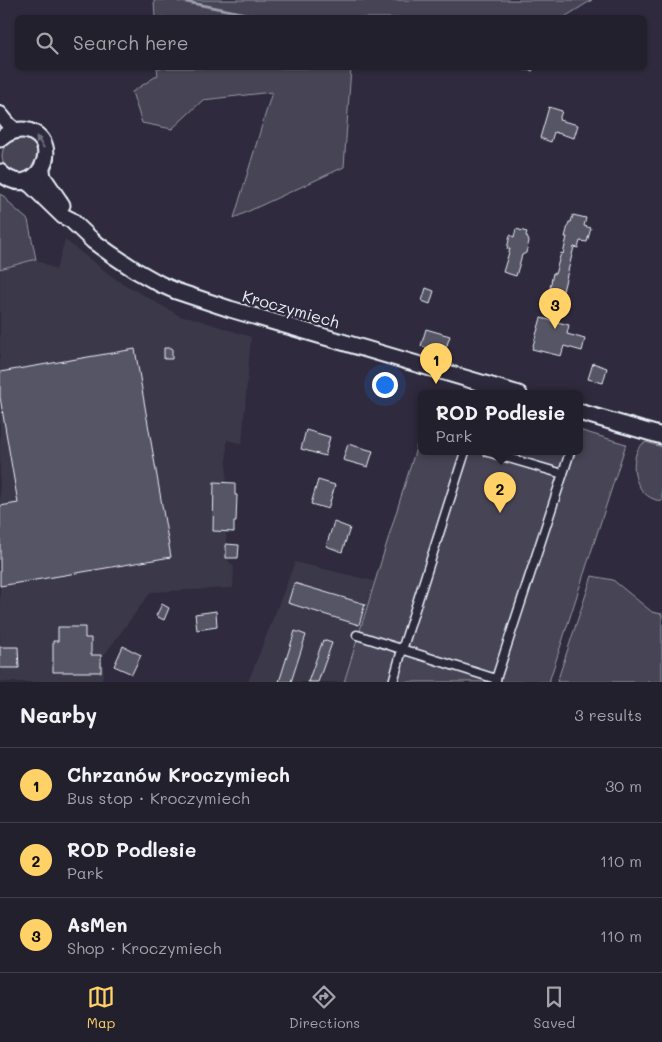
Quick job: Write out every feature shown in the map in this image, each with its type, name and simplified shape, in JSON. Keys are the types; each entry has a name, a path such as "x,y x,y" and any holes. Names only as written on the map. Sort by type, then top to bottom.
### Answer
{"main road":[{"path":"0,139 15,130 32,132 44,145 46,153 42,170 25,181 12,180 0,172"},
{"name":"Kroczymiech","path":"42,170 43,177 71,220"},
{"name":"Kroczymiech","path":"25,181 62,216 71,220 93,241 127,265 160,284 230,310 505,390"},
{"path":"583,413 662,436"}],"street":[{"path":"0,114 15,130"},
{"path":"393,682 464,455"},
{"path":"498,455 563,474"},
{"path":"358,636 496,681 569,455"}],"shaded area":[{"path":"154,0 592,0 568,15 155,15"},
{"path":"157,70 351,70 344,167 234,218 272,92 203,100 172,129 142,123 132,92 158,75"},
{"path":"20,138 33,143 38,156 33,169 20,174 7,169 2,156 7,143"},
{"path":"0,194 28,220 36,259 0,269"},
{"path":"65,240 117,280 182,317 190,317 251,337 242,444 227,440 226,558 234,567 233,588 151,592 102,658 104,672 101,682 0,682 0,269 36,259 56,270"},
{"path":"583,431 626,444 549,682 344,682 418,442 418,455 583,455"},
{"path":"646,442 662,447 662,501 647,496 642,491 634,470 636,454 642,444"},
{"path":"295,562 374,581 343,682 248,682"},
{"path":"592,576 613,580 652,612 662,614 662,682 557,682"}],"building":[{"path":"549,107 562,111 559,120 578,125 574,138 554,132 551,142 540,138"},
{"path":"573,215 586,218 584,226 591,228 587,242 580,241 578,248 574,247 563,291 550,288 553,273 555,274 561,253 563,254 567,237 565,237"},
{"path":"516,229 527,232 526,235 529,241 526,253 522,255 516,276 503,272 510,249 507,249 510,235 514,237"},
{"path":"426,288 434,291 430,304 422,301"},
{"path":"541,318 569,325 567,334 585,339 582,351 564,346 561,356 532,349"},
{"path":"426,329 450,336 444,354 421,346"},
{"path":"164,348 172,348 172,359 164,359"},
{"path":"135,349 171,557 0,586 0,506 18,503 0,397 0,372"},
{"path":"593,363 607,368 603,383 588,379"},
{"path":"306,430 330,437 325,456 301,449"},
{"path":"348,444 373,451 368,467 343,460"},
{"path":"318,480 335,485 328,509 311,504"},
{"path":"214,482 235,483 235,495 237,495 234,532 213,531"},
{"path":"334,522 350,528 342,552 326,546"},
{"path":"226,544 239,545 238,558 226,558"},
{"path":"294,583 365,604 359,625 288,603"},
{"path":"162,604 169,608 164,620 156,616"},
{"path":"216,611 217,627 197,630 195,614"},
{"path":"58,627 85,627 85,638 91,638 91,655 101,655 101,672 53,672 53,641 58,641"},
{"path":"295,631 306,635 291,682 279,682"},
{"path":"323,640 332,643 318,682 308,682"},
{"path":"123,646 141,655 132,674 114,666"},
{"path":"0,647 18,647 19,668 0,668"}],"waterway":[{"path":"177,0 251,15"}],"place":[{"name":"AsMen","path":"555,329"},
{"name":"Chrzanów Kroczymiech","path":"436,384"},
{"name":"ROD Podlesie","path":"500,513"}]}
